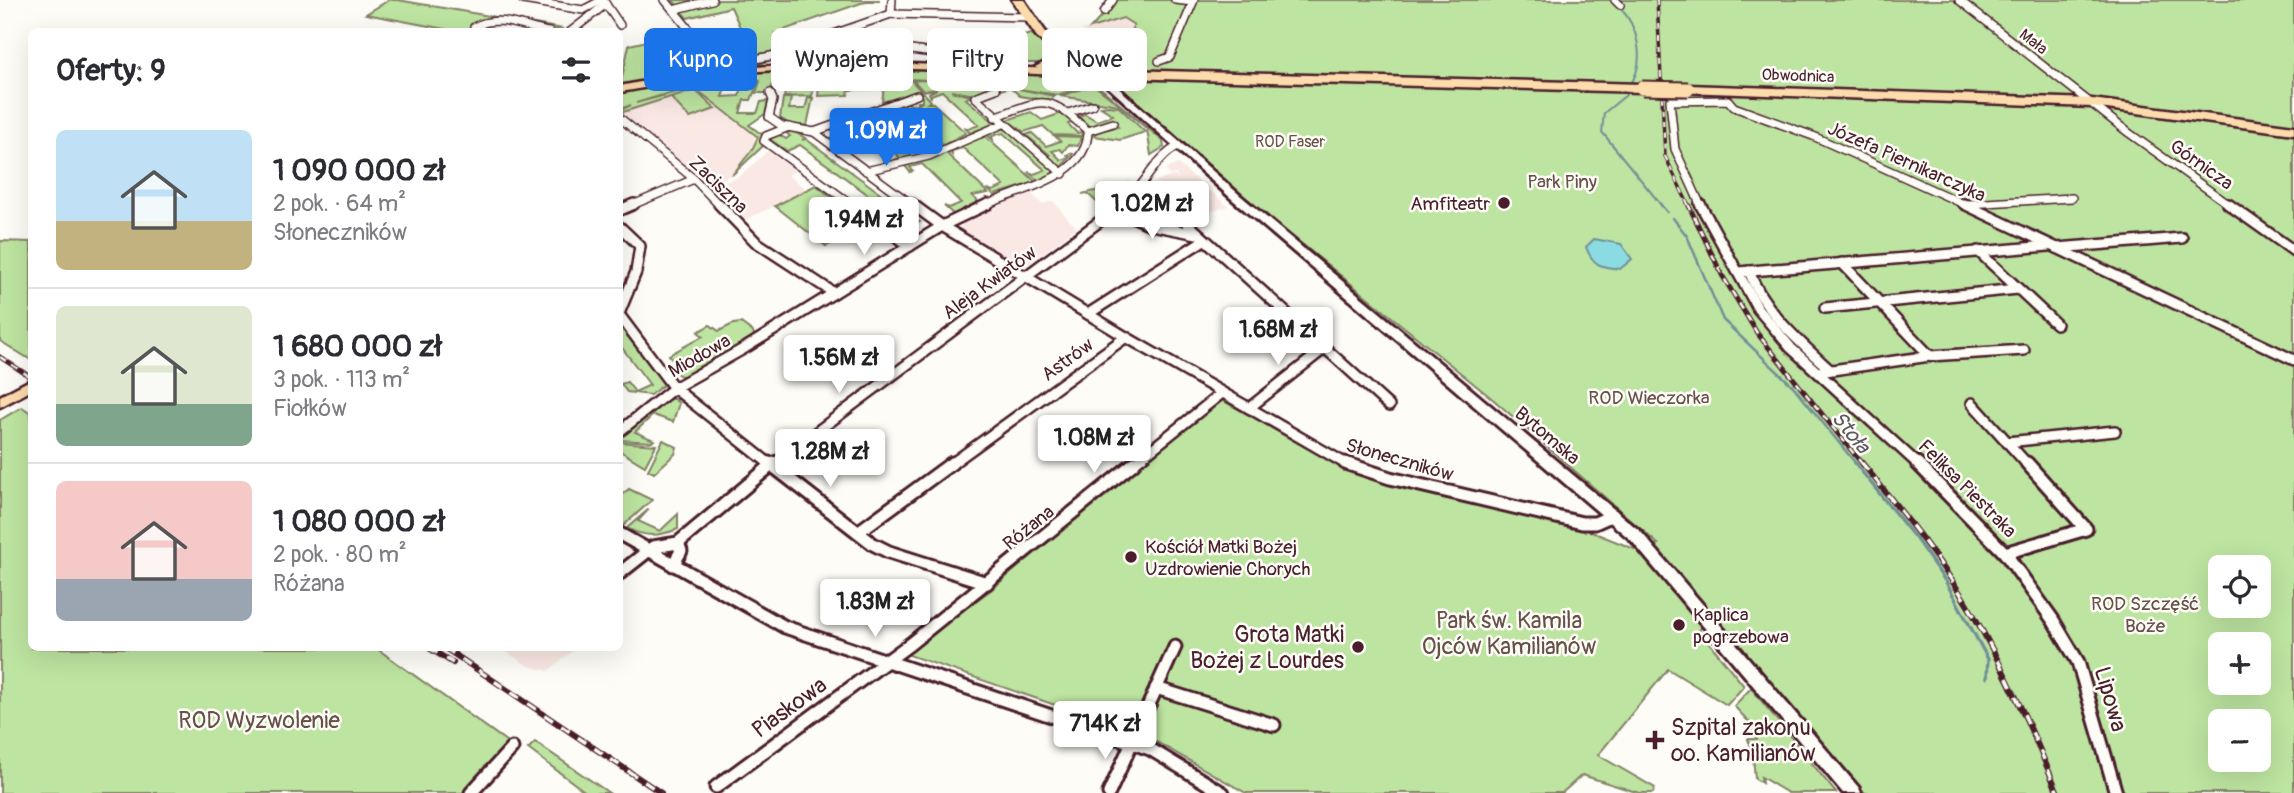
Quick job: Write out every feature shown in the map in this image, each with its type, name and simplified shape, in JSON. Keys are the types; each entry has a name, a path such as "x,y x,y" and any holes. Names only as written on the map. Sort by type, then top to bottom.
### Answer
{"highway":[{"path":"1018,0 1029,17 1042,29"},
{"path":"1039,28 1042,35"},
{"name":"Obwodnica","path":"1147,73 2092,103 2294,130"},
{"name":"Obwodnica","path":"1147,74 1298,77"}],"main road":[{"name":"Obwodnica","path":"913,66 1042,70"},
{"name":"Obwodnica","path":"913,66 1041,66"},
{"name":"Obwodnica","path":"623,88 644,84"},
{"path":"4,399 28,386"}],"street":[{"path":"523,0 584,10 603,1"},
{"path":"665,0 687,28"},
{"path":"673,10 712,0"},
{"path":"891,14 892,0"},
{"path":"1104,12 1114,0"},
{"path":"1159,61 1170,57 1194,1 1175,0"},
{"name":"Mała","path":"1959,0 2092,103"},
{"path":"603,1 620,25"},
{"path":"574,28 603,1"},
{"path":"850,28 891,14 1029,17"},
{"path":"475,28 490,21 528,28"},
{"path":"497,28 506,25 519,28"},
{"path":"991,91 975,97 1063,174"},
{"name":"Bytomska","path":"1113,91 1613,515 1652,553 1853,793"},
{"name":"Bytomska","path":"1119,91 1178,146"},
{"path":"770,93 773,100 769,117 789,127"},
{"path":"814,132 917,95"},
{"path":"995,117 1047,100 1054,102 1088,131"},
{"name":"Józefa Piernikarczyka","path":"1744,272 1701,206 1675,149 1670,101 1728,100 1734,107 1813,136 1965,204 2294,360"},
{"name":"Górnicza","path":"2092,103 2294,251"},
{"path":"1068,113 1093,105"},
{"name":"Zaciszna","path":"623,120 694,179 757,243 834,293"},
{"path":"1088,131 1113,123"},
{"path":"866,171 929,156 1003,124"},
{"path":"789,127 766,136 764,141 911,246"},
{"name":"Słoneczników","path":"789,127 814,132 942,226 1126,337 1354,468 1582,523 1595,523 1613,515"},
{"path":"942,226 992,202 1063,174 1082,150 1088,131"},
{"path":"1017,136 1030,132"},
{"name":"Aleja Kwiatów","path":"647,550 662,543 678,543 715,509 773,464 1116,210 1147,183 1162,154 1178,146"},
{"path":"623,209 694,179"},
{"path":"1965,204 2072,198"},
{"path":"1116,210 1151,225 1200,237"},
{"path":"1176,213 1389,407"},
{"name":"Miodowa","path":"623,429 674,388 746,348 942,226"},
{"path":"623,230 640,246 635,272 623,306"},
{"path":"1088,314 1200,237"},
{"path":"1744,272 1978,251 2182,237"},
{"path":"1978,251 2056,324"},
{"path":"1842,263 1930,356"},
{"path":"1744,272 1830,370"},
{"name":"Feliksa Piestraka","path":"1744,272 1749,296 1769,323 1818,372 1892,438 2005,553 2086,529 1972,403"},
{"path":"1825,308 2018,289"},
{"path":"623,318 674,388 873,544 889,552 987,583"},
{"name":"Astrów","path":"858,532 1126,337"},
{"path":"1249,408 1325,348"},
{"path":"1818,372 1930,356 2024,350"},
{"name":"Różana","path":"987,583 1222,393"},
{"path":"2007,442 2115,431"},
{"path":"623,536 785,627 1150,749 1223,793"},
{"path":"673,565 681,551 678,543"},
{"path":"623,570 647,550"},
{"name":"Lipowa","path":"2005,553 2053,620 2078,662 2116,793"},
{"name":"Piaskowa","path":"716,787 987,583"},
{"path":"1109,793 1175,647"},
{"path":"1156,688 1274,725"},
{"path":"471,793 512,748"}],"shaded area":[{"path":"1123,18 1141,28 1089,28"},
{"path":"689,91 699,91 758,137 752,150 732,175 707,185 623,116 623,112"},
{"path":"768,151 796,171 788,175 808,191 746,219 708,188 739,177"},
{"path":"1178,164 1228,206 1190,219 1169,201 1135,214 1129,212 1131,210 1128,208 1156,183 1160,184 1157,181 1173,176 1178,178 1176,174 1170,175 1165,170"},
{"path":"1031,193 1042,204 1053,201 1076,228 1030,263 1014,267 957,232 967,219"},
{"path":"505,651 572,651 548,671 529,666"}],"green space":[{"path":"389,0 398,0 557,28 476,24 482,28 439,28 366,14"},
{"path":"673,0 880,0 861,3 789,28 771,28 771,60 757,65 757,28 740,28 731,7 687,18"},
{"path":"1116,0 2294,0 2294,793 1865,793 1715,616 1699,630 1744,686 1727,705 1668,669 1598,755 1655,788 1653,793 1639,793 1582,775 1562,793 1246,793 1146,736 903,653 991,590 1218,398 1347,470 1577,526 1637,550 1658,544 1495,401 1238,192 1123,91 1147,91 1147,28 1132,28 1134,25 1123,18 1091,28"},
{"path":"1032,34 1042,44 1042,63 1028,63 1028,35"},
{"path":"644,42 644,82 623,86 629,45"},
{"path":"757,69 771,69 769,93 756,93 760,81 757,79"},
{"path":"913,70 927,70 927,80 913,79"},
{"path":"1028,74 1042,75 1042,91 1070,91 1058,95 1028,90"},
{"path":"913,80 927,80 927,90 923,91"},
{"path":"913,82 921,91 882,102 883,91 913,91"},
{"path":"644,88 644,91 677,91 636,103 680,91 690,91 623,112 623,109 631,105 623,108 623,92"},
{"path":"696,91 715,109 690,118 671,98"},
{"path":"699,91 724,91 722,97 739,96 741,91 754,91 751,100 744,100 740,113 757,113 761,102 768,101 765,114 749,125 764,136 764,145 732,175 752,150 758,137"},
{"path":"813,91 812,96 784,97 785,92"},
{"path":"819,91 849,91 848,95 818,96"},
{"path":"942,91 971,96 966,99 995,123 970,133 964,127 968,129 979,125"},
{"path":"951,91 984,91 976,95"},
{"path":"1014,91 1054,96 1050,101 1020,96"},
{"path":"1075,91 1102,91 1113,100 1104,91 1163,141 1164,147 1151,155 1147,129 1119,105 1060,96"},
{"path":"923,92 931,101 928,103 933,103 966,133 932,151 924,144 930,146 941,143 905,107 894,110 894,114 888,108 906,102 911,105 921,103 917,102 922,102 922,97 917,97"},
{"path":"783,98 791,98 789,109 805,109 808,98 813,98 807,125 793,126 780,118"},
{"path":"1101,107 1119,107 1145,132 1120,140 1094,136 1097,131 1118,127 1112,122 1091,128 1078,116 1085,114 1097,121 1113,115"},
{"path":"885,109 924,147 922,152 917,148 910,153 914,158 888,164 882,159 888,162 900,158 864,121 853,125 855,128 852,129 848,124"},
{"path":"1031,112 1042,120 1062,113 1072,122 1068,124 1077,133 1082,132 1082,136 1053,135 1043,126 1024,132 1007,120"},
{"path":"998,128 1008,130 1053,169 1053,173 1039,181 1028,172 1034,174 1045,170 1003,133 992,136 993,140 985,133"},
{"path":"793,131 805,138 802,140 806,139 920,222 911,226 800,145 787,151 771,140 771,137 778,134 786,139 790,136 785,132"},
{"path":"1032,133 1046,146 1060,141 1055,136 1081,137 1078,146 1068,145 1063,152 1060,149 1052,151 1061,160 1069,157 1067,155 1070,153 1073,154 1061,167 1048,158 1050,155 1026,135"},
{"path":"983,134 1036,182 994,195 987,189 993,191 1004,186 963,148 952,151 952,155 947,151 976,137 983,138 977,136"},
{"path":"945,152 988,193 972,196 978,201 954,215 944,206 949,208 961,203 922,164 910,167 913,171 910,172 905,166"},
{"path":"1130,183 1135,185 1105,208 1110,202 1106,201 1101,206 1087,193 1082,194"},
{"path":"816,185 835,200 842,200 818,211 844,201 847,203 840,204 863,221 854,226 859,230 826,246 775,206"},
{"path":"1169,200 1190,219 1193,231 1133,216"},
{"path":"0,241 28,242 28,358 0,341"},
{"path":"741,323 755,336 692,374 680,375 671,367 676,364 669,355 703,336 698,332 710,325 719,331"},
{"path":"623,328 666,383 650,395 627,392 623,387 623,383 627,382 635,392 650,385 623,349"},
{"path":"664,399 678,399 673,422 653,415 635,432 654,440 652,442 623,440 623,433"},
{"name":"ROD Wyzwolenie","path":"22,407 28,411 28,651 380,651 510,744 463,793 0,793 0,420"},
{"path":"663,440 677,447 675,454 654,473 648,470"},
{"path":"623,442 656,445 645,466 623,453"},
{"path":"629,489 652,500 623,526 623,494"},
{"path":"649,509 638,521 660,531 678,514 678,529 652,535 627,528"},
{"path":"1751,688 1836,793 1788,793 1761,777 1762,783 1755,779 1748,739 1757,739 1755,735 1744,734 1749,722 1734,706"},
{"path":"535,742 609,793 587,793 528,749"}],"water":[{"path":"1594,239 1621,244 1632,259 1620,269 1598,264 1586,247"}],"waterway":[{"name":"Stoła","path":"1620,8 1631,24 1638,43 1638,63 1632,82"},
{"name":"Stoła","path":"1626,95 1604,113 1602,132 1662,206"},
{"name":"Stoła","path":"1660,204 1667,212"},
{"name":"Stoła","path":"1673,218 1687,236 1723,320 1793,386 1857,465"},
{"name":"Stoła","path":"1855,463 1916,539 1946,582 1988,659 1987,678"}],"railway":[{"path":"1657,0 1665,156 1689,206"},
{"path":"1688,204 1722,275 1757,333 1863,465"},
{"path":"0,357 28,375"},
{"path":"1862,463 1935,556 1973,614 2018,702 2058,793"},
{"path":"434,651 453,663"},
{"path":"449,651 661,793"}],"place":[{"name":"Amfiteatr","path":"1504,203"},
{"name":"Kościół Matki Bożej Uzdrowienie Chorych","path":"1131,557"},
{"name":"Kaplica pogrzebowa","path":"1679,625"},
{"name":"Grota Matki Bożej z Lourdes","path":"1358,647"},
{"name":"Szpital zakonu oo. Kamilianów","path":"1655,740"}],"park label":[{"name":"ROD Faser","path":"1290,141"},
{"name":"Park Piny","path":"1562,181"},
{"name":"ROD Wieczorka","path":"1649,397"},
{"name":"ROD Szczęść Boże","path":"2145,614"},
{"name":"Park św. Kamila Ojców Kamilianów","path":"1509,633"}]}
